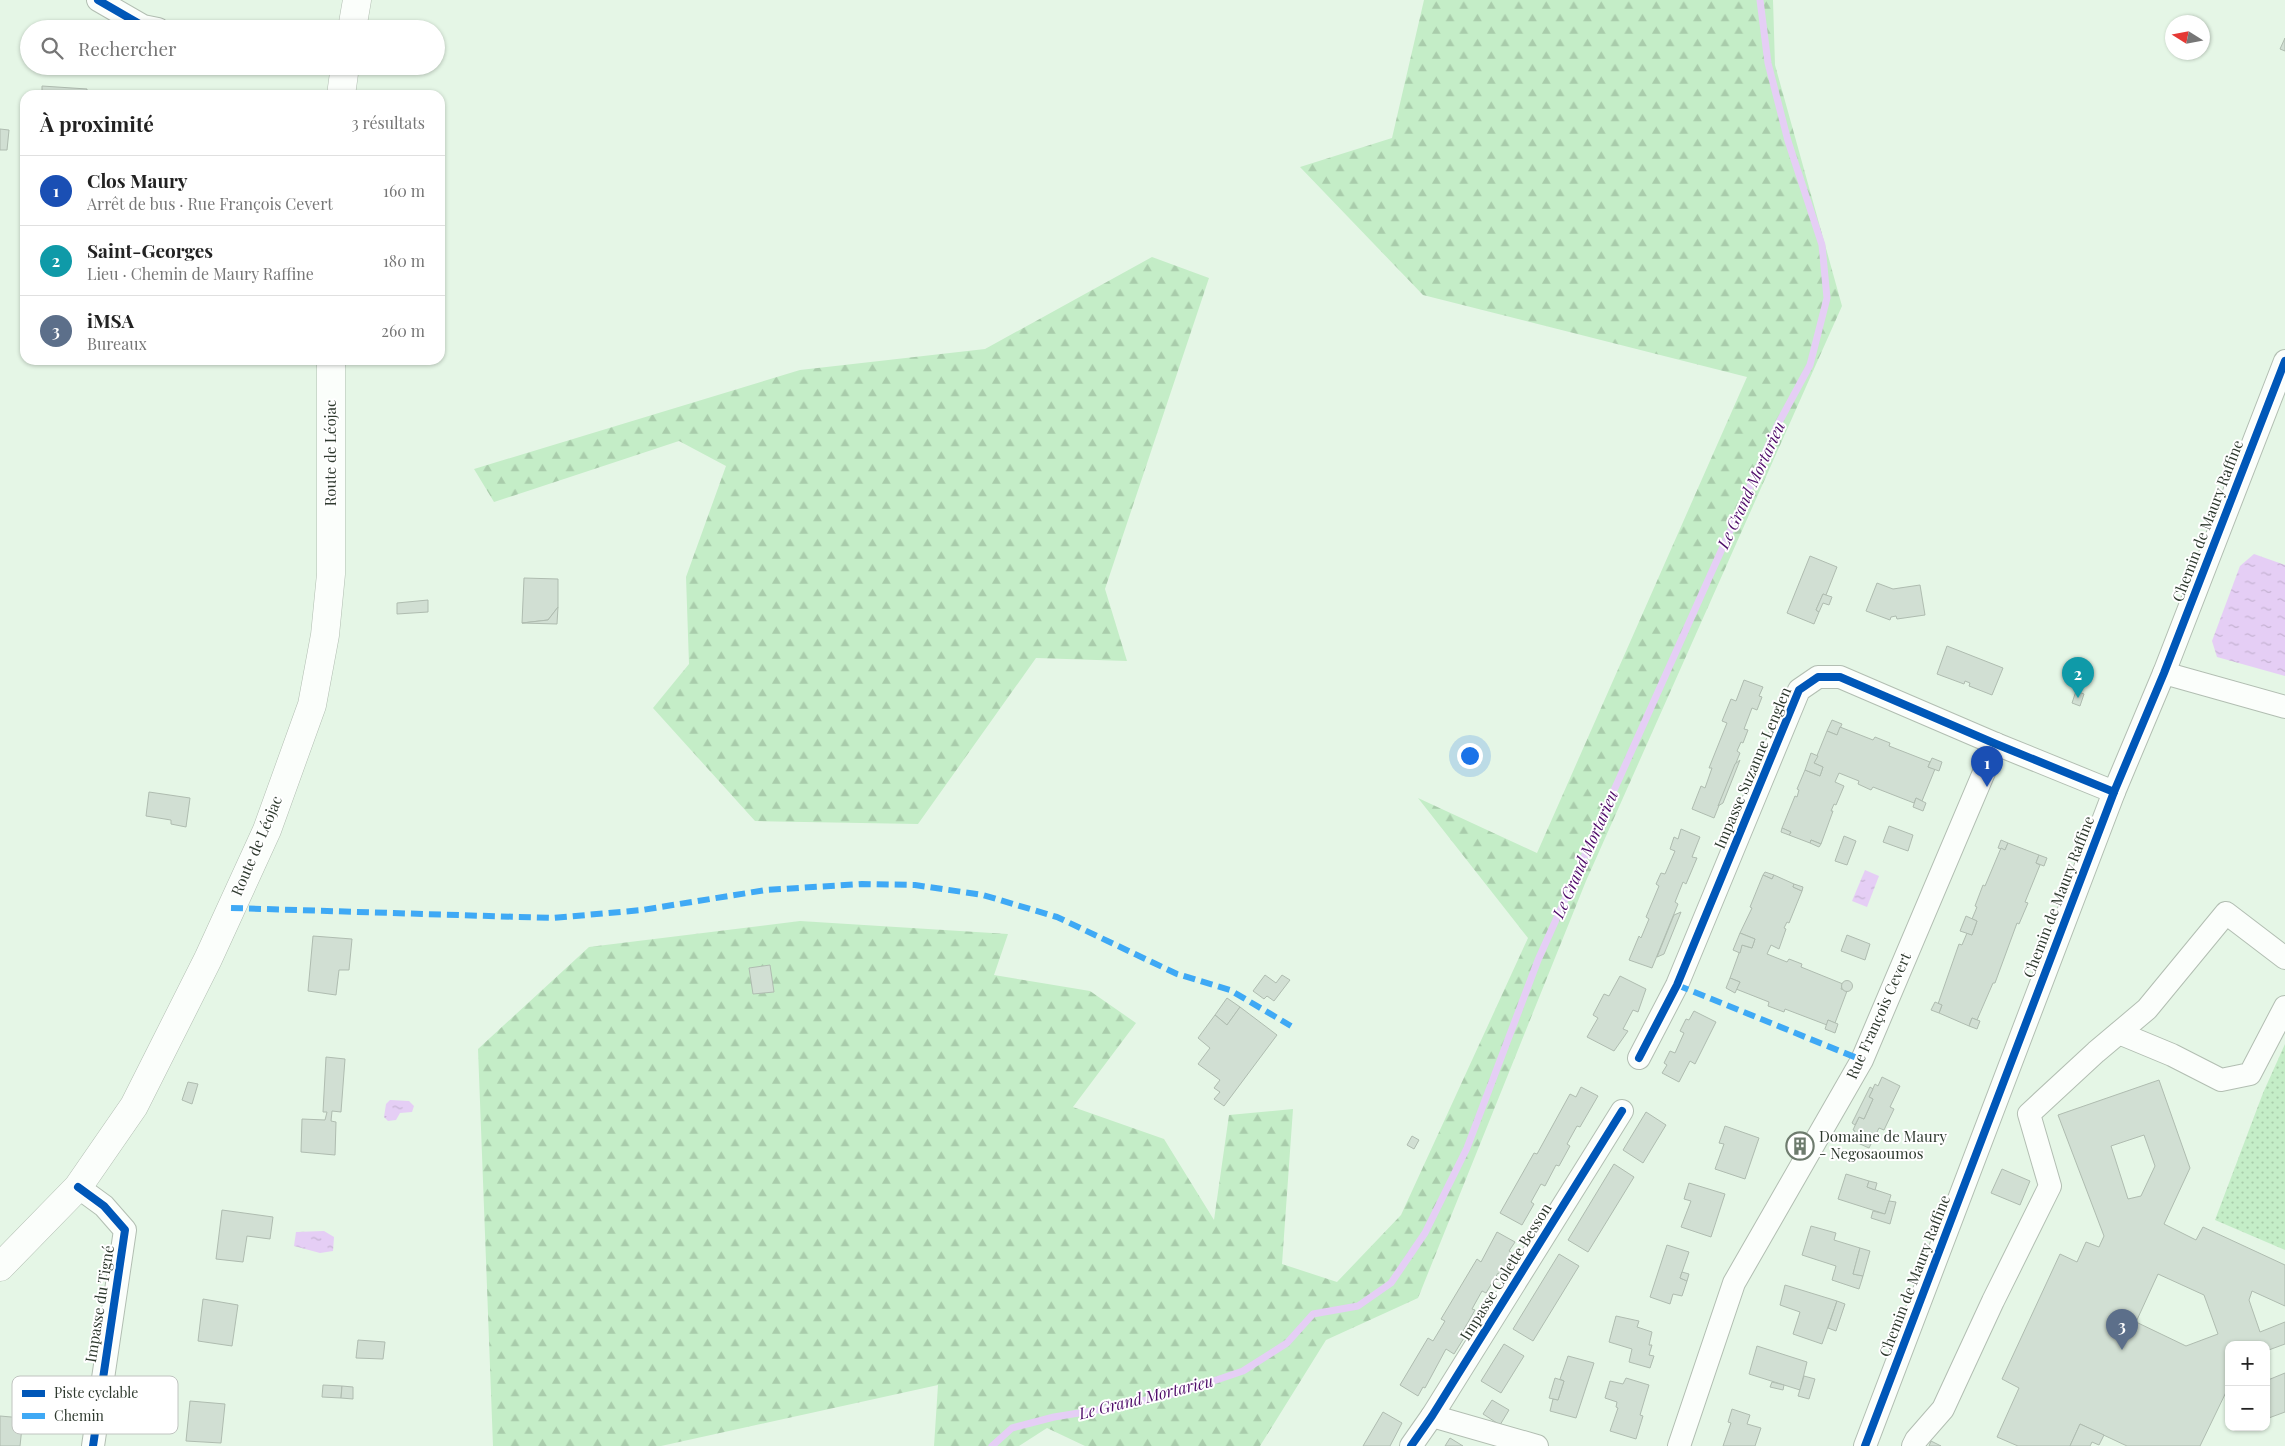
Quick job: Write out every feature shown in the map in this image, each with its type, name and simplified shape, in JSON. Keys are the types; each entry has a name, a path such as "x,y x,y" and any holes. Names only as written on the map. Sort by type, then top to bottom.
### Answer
{"main road":[{"path":"354,20 357,0"},
{"path":"342,90 344,75"},
{"name":"Route de Léojac","path":"0,1267 78,1187 134,1106 208,959 267,830 312,705 325,635 331,574 331,365"}],"street":[{"path":"98,0 133,20"},
{"name":"Chemin de Maury Raffine","path":"1865,1446 2114,792 2164,674 2285,361"},
{"path":"2164,674 2285,707"},
{"name":"Impasse Suzanne Lenglen","path":"1639,1058 1677,985 1799,690 1818,677 1840,677 2114,792"},
{"name":"Rue François Cevert","path":"1679,1446 1734,1283 1862,1060 1996,744"},
{"path":"1913,1446 1943,1409 2050,1186 2029,1114 2147,1009 2226,912 2285,958"},
{"path":"2119,1033 2172,1055 2221,1080 2250,1074 2285,1007"},
{"name":"Impasse Colette Besson","path":"1411,1446 1432,1416 1622,1111"},
{"name":"Impasse du Tigné","path":"78,1187 104,1206 125,1230 103,1376"},
{"path":"1432,1416 1537,1446"}],"green space":[{"path":"1424,0 1773,0 1775,65 1842,306 1586,881 1418,1298 1326,1340 1260,1446 1085,1446 1047,1428 1019,1446 934,1446 938,1385 661,1446 493,1446 478,1049 589,947 800,921 1008,934 994,975 1090,991 1136,1023 1073,1107 1164,1139 1214,1220 1229,1115 1293,1109 1282,1264 1337,1282 1401,1215 1528,938 1418,798 1537,853 1747,377 1423,295 1300,167 1392,138"},
{"path":"1152,257 1209,278 1105,589 1127,661 1036,658 918,824 755,821 653,708 689,664 686,577 726,466 679,441 494,502 474,469 800,370 985,349"},
{"path":"2285,1044 2285,1250 2215,1220 2263,1093"}],"water":[{"path":"2254,554 2285,565 2285,676 2217,657 2212,641 2240,566"},
{"path":"1865,870 1879,876 1867,907 1852,901"},
{"path":"390,1100 409,1101 414,1106 412,1112 400,1113 396,1120 388,1121 384,1117 386,1104"},
{"path":"324,1231 334,1237 333,1251 320,1253 294,1246 296,1232"}],"building":[{"path":"2285,38 2285,51 2280,49"},
{"path":"42,86 87,89 87,90 42,90"},
{"path":"0,129 9,130 7,150 0,150"},
{"path":"1810,556 1837,567 1826,595 1823,594 1816,610 1819,612 1814,624 1787,613"},
{"path":"524,578 558,579 558,607 548,620 522,623"},
{"path":"1877,583 1893,589 1920,585 1925,615 1897,619 1896,616 1891,617 1890,620 1866,611"},
{"path":"1823,594 1832,597 1829,605 1823,603 1819,612 1816,610"},
{"path":"428,600 428,612 397,614 397,603"},
{"path":"558,607 557,624 522,623 548,620"},
{"path":"1947,646 2003,668 1992,695 1969,686 1970,683 1965,681 1964,684 1937,674"},
{"path":"1744,680 1763,687 1759,696 1762,697 1757,710 1752,708 1744,729 1748,730 1743,743 1741,742 1737,751 1740,753 1714,818 1692,809 1701,786 1705,788 1712,768 1709,768 1727,723 1722,721 1731,699 1736,701"},
{"path":"2076,691 2084,694 2080,706 2072,703"},
{"path":"1832,720 1842,724 1837,735 1827,731"},
{"path":"1840,727 1873,740 1875,737 1890,743 1889,746 1930,762 1928,767 1935,769 1922,801 1916,798 1914,803 1873,787 1871,790 1858,784 1859,781 1839,773 1835,782 1844,786 1836,805 1834,804 1831,811 1833,811 1821,844 1811,840 1810,843 1789,835 1791,832 1782,828 1795,796 1797,797 1799,790 1797,789 1805,770 1820,776 1823,767 1814,763 1827,731 1837,735"},
{"path":"1811,753 1818,756 1814,763 1823,767 1820,776 1805,770"},
{"path":"1932,758 1942,762 1939,771 1928,767"},
{"path":"1740,760 1723,803 1718,806 1735,764"},
{"path":"149,792 190,798 186,827 171,824 171,820 146,816"},
{"path":"1916,798 1926,803 1923,811 1913,807"},
{"path":"1889,826 1913,835 1908,851 1883,842"},
{"path":"1782,828 1791,832 1789,835 1781,832"},
{"path":"1681,829 1700,837 1692,857 1697,858 1686,884 1683,882 1675,902 1678,904 1652,968 1629,960 1639,936 1641,938 1649,919 1646,917 1659,886 1656,884 1661,873 1665,874 1675,851 1670,849 1674,837 1678,839"},
{"path":"1844,836 1856,841 1847,865 1835,861"},
{"path":"1811,840 1821,844 1819,847 1810,843"},
{"path":"2001,840 2008,843 2005,850 1998,848"},
{"path":"2008,843 2039,855 2036,863 2040,865 2025,902 2028,903 2019,924 2017,923 1995,983 1993,983 1977,1020 1972,1018 1969,1026 1939,1013 1942,1005 1938,1004 1959,944 1962,945 1967,933 1972,935 1977,921 1972,919 1983,885 1985,886 2001,848 2005,850"},
{"path":"2039,855 2047,858 2044,866 2036,863"},
{"path":"1765,872 1774,875 1772,879 1763,875"},
{"path":"1763,875 1772,879 1774,875 1794,884 1793,887 1802,891 1789,923 1787,922 1784,928 1786,929 1779,949 1771,945 1767,954 1787,962 1789,959 1802,964 1801,967 1843,984 1841,989 1847,991 1835,1023 1828,1020 1827,1025 1785,1009 1784,1012 1768,1006 1769,1002 1736,989 1740,982 1730,978 1742,945 1752,948 1755,939 1740,933 1752,908 1750,907"},
{"path":"1794,884 1803,887 1802,891 1793,887"},
{"path":"1681,912 1664,954 1657,957 1674,915"},
{"path":"1966,916 1977,921 1972,935 1960,931"},
{"path":"1740,933 1755,939 1752,948 1742,945 1740,953 1733,950"},
{"path":"1847,935 1870,944 1865,960 1841,951"},
{"path":"313,936 352,939 349,970 339,970 336,995 308,991"},
{"path":"770,965 774,992 753,994 749,968"},
{"path":"1265,975 1276,983 1282,975 1290,980 1274,1001 1267,996 1264,999 1253,991"},
{"path":"1620,976 1646,989 1638,1012 1633,1010 1623,1029 1628,1031 1614,1051 1587,1037 1598,1018 1593,1015 1604,994 1609,996"},
{"path":"1730,978 1740,982 1735,993 1726,988"},
{"path":"1845,981 1849,981 1852,986 1851,990 1845,991 1842,988 1842,984"},
{"path":"1227,998 1240,1007 1227,1025 1215,1015"},
{"path":"1935,1002 1942,1005 1939,1013 1931,1010"},
{"path":"1240,1007 1277,1035 1224,1106 1214,1099 1220,1092 1214,1088 1220,1080 1198,1064 1210,1048 1198,1038 1215,1015 1227,1025"},
{"path":"1694,1011 1716,1022 1695,1064 1690,1061 1679,1082 1662,1073 1667,1065 1664,1063 1670,1051 1675,1053 1684,1033 1680,1031 1686,1019 1689,1020"},
{"path":"1972,1018 1980,1021 1977,1029 1969,1026"},
{"path":"1828,1020 1838,1024 1835,1033 1825,1029"},
{"path":"326,1057 345,1059 341,1112 332,1111 331,1121 336,1122 335,1155 301,1152 302,1119 325,1120 327,1112 323,1112"},
{"path":"1882,1077 1900,1086 1890,1107 1894,1109 1884,1130 1879,1128 1869,1148 1851,1140 1859,1117 1864,1119 1873,1099 1869,1097 1875,1084 1878,1086"},
{"path":"2159,1080 2190,1168 2164,1224 2196,1240 2203,1227 2285,1265 2285,1306 2252,1291 2249,1300 2260,1332 2285,1322 2285,1344 2270,1350 2270,1341 2225,1341 2225,1394 2200,1446 2127,1446 2080,1424 2070,1446 2018,1446 1997,1437 2019,1388 2002,1379 2060,1254 2077,1262 2086,1242 2099,1247 2104,1236 2058,1115","holes":["2144,1135 2155,1166 2141,1196 2128,1199 2111,1146","2158,1274 2204,1295 2218,1334 2186,1346 2136,1322"]},
{"path":"188,1082 198,1084 192,1104 182,1100"},
{"path":"1581,1087 1598,1096 1580,1127 1577,1126 1567,1144 1570,1146 1559,1166 1556,1165 1545,1186 1541,1184 1531,1202 1534,1204 1522,1225 1500,1213 1534,1153 1537,1154 1570,1094 1576,1097"},
{"path":"1870,1087 1873,1089 1869,1097 1873,1099 1864,1119 1859,1117 1855,1125 1852,1123"},
{"path":"1646,1112 1666,1125 1643,1163 1623,1150"},
{"path":"1725,1126 1759,1138 1745,1179 1715,1169 1724,1144 1719,1143"},
{"path":"1412,1136 1419,1140 1414,1149 1407,1145"},
{"name":"Domaine de Maury - Negosaoumos","path":"1798,1139 1806,1143 1801,1153 1794,1149"},
{"path":"1614,1164 1634,1177 1588,1252 1568,1240"},
{"path":"2002,1169 2030,1181 2020,1205 1991,1193"},
{"path":"1846,1174 1869,1181 1867,1187 1891,1195 1885,1214 1838,1199"},
{"path":"1869,1181 1877,1183 1875,1190 1867,1187"},
{"path":"1689,1183 1725,1194 1711,1237 1681,1227 1691,1201 1684,1199"},
{"path":"1889,1201 1896,1202 1890,1224 1871,1218 1873,1211 1885,1214"},
{"path":"222,1210 273,1217 270,1239 247,1236 243,1262 216,1259"},
{"path":"1811,1226 1836,1233 1834,1240 1860,1248 1853,1274 1863,1276 1859,1289 1832,1280 1836,1266 1802,1255"},
{"path":"1497,1232 1515,1242 1509,1251 1515,1255 1502,1275 1498,1273 1486,1293 1482,1291 1472,1309 1475,1310 1463,1331 1467,1333 1454,1354 1446,1349 1425,1388 1423,1387 1418,1396 1400,1385 1428,1338 1433,1341 1445,1321 1441,1319 1477,1259 1481,1262"},
{"path":"1667,1245 1689,1252 1680,1278 1687,1281 1682,1296 1673,1294 1670,1304 1650,1297"},
{"path":"1860,1248 1870,1251 1863,1276 1853,1274"},
{"path":"1559,1254 1579,1266 1533,1341 1513,1329"},
{"path":"1682,1272 1689,1274 1687,1281 1680,1278"},
{"path":"1785,1285 1837,1301 1822,1344 1793,1334 1800,1312 1780,1305"},
{"path":"203,1299 238,1305 232,1346 198,1341"},
{"path":"1837,1301 1845,1304 1836,1331 1828,1328"},
{"path":"1616,1316 1639,1321 1637,1327 1652,1332 1649,1345 1652,1345 1649,1355 1654,1356 1650,1368 1629,1362 1632,1349 1609,1342"},
{"path":"358,1340 385,1342 383,1359 356,1358"},
{"path":"1504,1344 1524,1356 1501,1393 1481,1381"},
{"path":"1757,1346 1807,1362 1800,1390 1749,1374"},
{"path":"1568,1356 1594,1363 1576,1418 1550,1411 1553,1399 1558,1400 1564,1381 1560,1379"},
{"path":"2285,1373 2285,1412 2270,1418 2270,1386 2270,1379"},
{"path":"1804,1376 1815,1379 1809,1399 1798,1396"},
{"path":"1555,1378 1564,1381 1558,1400 1549,1398"},
{"path":"1626,1378 1649,1385 1640,1415 1643,1416 1636,1439 1610,1431 1618,1408 1616,1407 1617,1402 1605,1398 1610,1381 1623,1384"},
{"path":"1772,1382 1784,1385 1783,1390 1770,1387"},
{"path":"323,1385 342,1386 341,1398 322,1397"},
{"path":"342,1386 353,1387 353,1399 341,1398"},
{"path":"1492,1400 1509,1410 1500,1425 1483,1414"},
{"path":"190,1401 225,1404 221,1443 186,1441"},
{"path":"1732,1409 1750,1415 1747,1424 1761,1428 1755,1446 1723,1446 1731,1423 1728,1422"},
{"path":"1383,1412 1402,1423 1390,1446 1363,1446"},
{"path":"0,1416 12,1417 12,1434 21,1434 20,1446 0,1446"},
{"path":"2080,1424 2104,1435 2099,1445 2092,1442 2090,1446 2070,1446"},
{"path":"1450,1438 1463,1446 1445,1446"},
{"path":"1931,1441 1941,1446 1929,1446"}],"waterway":[{"name":"Le Grand Mortarieu","path":"992,1446 1012,1428 1054,1417 1116,1407 1181,1392 1243,1371 1287,1343 1313,1314 1358,1306 1391,1283 1425,1233 1467,1148 1538,960 1777,426 1810,365 1827,298 1822,245 1788,141 1768,63 1760,0"}],"marked path":[{"path":"231,908 553,918 642,910 766,890 862,884 915,885 983,895 1057,917 1177,974 1230,990 1291,1026"},
{"path":"1677,985 1862,1060"}],"cycle path":[{"path":"98,0 133,20"},
{"path":"1865,1446 2114,792 2164,673 2285,361"},
{"path":"1639,1058 1677,985 1799,690 1818,677 1840,677 2114,792"},
{"path":"1411,1446 1432,1416 1622,1111"},
{"path":"78,1187 104,1206 125,1230 103,1376"},
{"path":"93,1446 95,1434"}],"place":[{"name":"Saint-Georges","path":"2078,698"},
{"name":"Clos Maury","path":"1987,787"},
{"name":"Domaine de Maury - Negosaoumos","path":"1800,1146"},
{"name":"iMSA","path":"2122,1350"}]}
